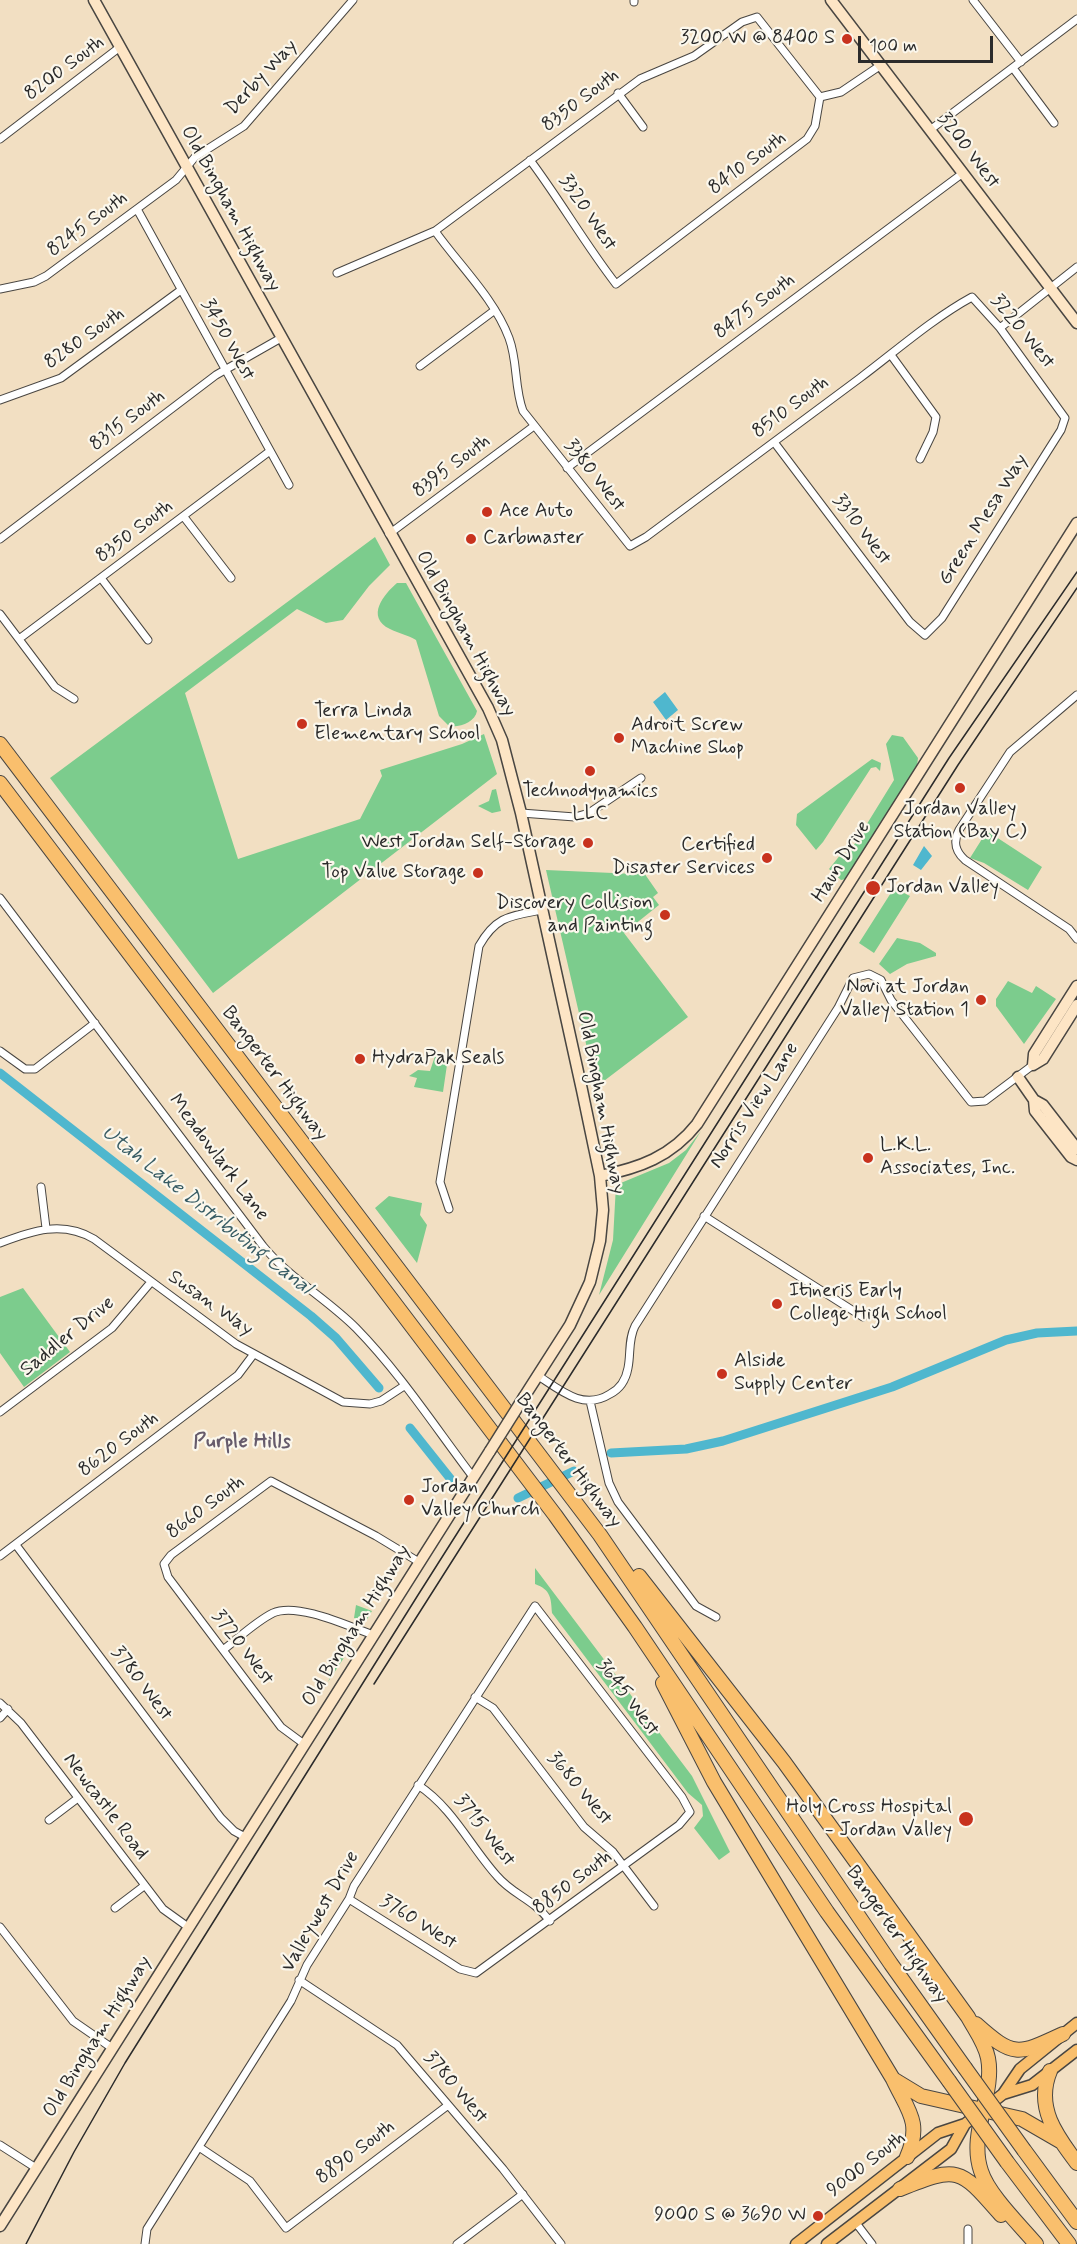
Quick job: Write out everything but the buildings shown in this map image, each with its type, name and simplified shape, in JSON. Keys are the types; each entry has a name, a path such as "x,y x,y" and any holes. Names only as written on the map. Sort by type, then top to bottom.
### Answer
{"highway":[{"name":"Bangerter Highway","path":"0,744 613,1554 891,1964 1077,2222"},
{"path":"0,783 548,1505 635,1627 827,1912 1007,2162 1069,2244"},
{"path":"613,1554 632,1567 784,1762 968,2017 988,2056 990,2070 981,2111 978,2149 981,2174 1035,2244"},
{"path":"635,1627 714,1782 893,2079 914,2125 915,2139 907,2157"},
{"path":"968,2017 997,2043 1015,2050 1033,2048 1063,2034"},
{"path":"1050,2072 1043,2096 1046,2112 1060,2141 1077,2163"},
{"path":"893,2079 921,2096 1022,2119 1060,2141"},
{"path":"900,2189 935,2174 962,2175 971,2180 1004,2219 1035,2244"}],"main road":[{"name":"9000 South","path":"795,2244 938,2133 965,2124 1003,2094 1020,2069 1077,2023"},
{"name":"9000 South","path":"1003,2094 1032,2085 1077,2050"},
{"name":"9000 South","path":"827,2244 951,2149 965,2124"}],"street":[{"name":"Old Bingham Highway","path":"0,2226 570,1325 590,1282 600,1241 603,1210 600,1176 521,813 501,740 488,708 389,534 94,0"},
{"name":"Derby Way","path":"187,168 195,158 244,126 259,111 353,0"},
{"name":"3200 West","path":"831,0 1077,323"},
{"path":"973,0 1021,62"},
{"name":"8350 South","path":"336,273 435,231 618,93 650,74 694,56 742,22 757,17 820,97"},
{"path":"930,130 1077,19"},
{"name":"8200 South","path":"0,139 120,47"},
{"path":"820,97 841,92 880,65"},
{"path":"1013,68 1054,123"},
{"path":"618,93 643,127"},
{"name":"8410 South","path":"616,284 807,139 815,126 820,97"},
{"name":"3320 West","path":"530,160 554,192 586,245 616,284"},
{"name":"8245 South","path":"0,289 34,282 46,276 176,180 187,168"},
{"name":"8475 South","path":"567,468 963,173"},
{"name":"3450 West","path":"136,209 289,485"},
{"name":"3380 West","path":"435,231 495,310 510,340 518,397 534,426 630,546"},
{"path":"1000,328 1077,267"},
{"name":"8280 South","path":"0,400 61,378 181,290"},
{"name":"3220 West","path":"972,297 1000,328 1065,418"},
{"name":"8510 South","path":"630,546 646,537 972,297"},
{"path":"420,366 495,310"},
{"name":"8315 South","path":"0,539 224,370 281,338"},
{"path":"891,355 936,417 933,432 920,459"},
{"name":"Green Mesa Way","path":"925,635 942,618 1061,430 1065,418"},
{"name":"8395 South","path":"389,534 534,426"},
{"name":"3310 West","path":"774,442 910,622 925,635"},
{"name":"8350 South","path":"19,639 270,452"},
{"path":"184,516 231,578"},
{"name":"Haun Drive","path":"600,1176 655,1160 682,1141 697,1124 1077,523"},
{"path":"101,578 148,640"},
{"path":"0,614 55,687 74,699"},
{"path":"1077,695 1010,752 959,830 955,842 958,854 965,860 1073,929 1077,939"},
{"path":"521,813 575,817 589,813 641,778"},
{"name":"Meadowlark Lane","path":"0,898 271,1255 297,1281 349,1321 404,1386 473,1477"},
{"path":"448,1209 440,1182 479,946 497,922 508,916 542,910"},
{"name":"Norris View Lane","path":"590,1401 611,1394 623,1382 628,1370 633,1330 838,1008 848,985 859,975 873,975 881,980 891,1000 948,1076 965,1097 974,1103 986,1101 1018,1077"},
{"path":"1033,1065 1034,1054 1077,986"},
{"path":"1077,1005 1043,1059 1018,1077 1034,1100 1043,1105 1077,1149"},
{"path":"0,1051 25,1069 39,1066 95,1023"},
{"path":"1034,1100 1035,1111 1071,1157 1077,1161"},
{"path":"41,1186 46,1228"},
{"path":"704,1216 863,1317"},
{"name":"Susan Way","path":"0,1242 46,1228 64,1228 88,1235 253,1355 351,1404 381,1401 404,1386"},
{"name":"Saddler Drive","path":"0,1412 112,1328 151,1282"},
{"name":"8620 South","path":"0,1556 238,1375 253,1355"},
{"path":"537,1376 572,1397 590,1401 609,1483 618,1502 696,1606 716,1617"},
{"name":"8660 South","path":"164,1564 171,1555 271,1481 375,1536 418,1562"},
{"name":"3780 West","path":"16,1545 221,1818 234,1832 245,1837"},
{"name":"3720 West","path":"164,1564 168,1577 281,1727 304,1744"},
{"name":"Valleywest Drive","path":"145,2242 147,2229 291,2001 299,1980 349,1899 354,1886 535,1605"},
{"name":"3645 West","path":"535,1605 675,1787 690,1812"},
{"path":"223,1650 264,1619 287,1609 302,1611 373,1635"},
{"name":"3680 West","path":"475,1697 493,1708 584,1827 607,1846 654,1906"},
{"name":"Newcastle Road","path":"0,1702 78,1798 144,1886 170,1917 188,1927"},
{"path":"0,1718 8,1709"},
{"name":"3715 West","path":"418,1785 438,1800 496,1876 504,1884 533,1901 550,1921"},
{"path":"49,1820 78,1798"},
{"name":"8850 South","path":"471,1973 486,1968 550,1921 679,1825 690,1812"},
{"path":"115,1908 144,1886"},
{"name":"3760 West","path":"349,1899 460,1969 471,1973"},
{"path":"1,1930 73,2021 112,2048"},
{"name":"3780 West","path":"299,1980 397,2045 523,2194 561,2244"},
{"name":"8890 South","path":"199,2147 249,2181 286,2228 447,2106"},
{"path":"0,2145 36,2168"},
{"path":"457,2244 523,2194"},
{"path":"856,2223 872,2244"},
{"path":"968,2229 968,2244"}],"green space":[{"path":"375,537 390,565 369,586 343,620 326,623 297,609 185,693 238,859 360,819 382,776 380,770 462,744 484,734 497,774 213,993 50,778"},
{"path":"397,583 406,583 477,711 476,715 466,723 449,726 439,716 416,640 390,629 379,618 378,612 382,599"},
{"path":"892,735 903,737 918,758 917,766 846,879 841,880 829,869 841,854 849,853 894,780 886,744"},
{"path":"872,759 881,763 880,771 876,767 871,768 816,850 796,825 797,814"},
{"path":"496,789 501,811 492,813 478,806 489,801 492,790"},
{"path":"987,831 1042,867 1028,890 984,863 970,858"},
{"path":"546,870 635,874 635,871 642,870 658,893 653,897 659,905 624,933 688,1017 596,1087"},
{"path":"894,888 910,896 874,953 859,943"},
{"path":"897,938 920,943 936,953 936,956 907,964 890,974 879,964"},
{"path":"1008,981 1032,993 1036,986 1056,999 1024,1044 996,1006 996,999"},
{"path":"435,1056 448,1058 443,1092 414,1087 417,1078 409,1076 418,1070 430,1071"},
{"path":"701,1131 599,1295 613,1240 616,1185 669,1163 686,1150"},
{"path":"389,1196 422,1203 420,1215 427,1225 417,1263 375,1208"},
{"path":"23,1288 70,1352 24,1387 0,1353 0,1297"},
{"path":"535,1568 692,1776 730,1852 719,1860 694,1828 703,1816 702,1805 688,1793 552,1613 549,1595 535,1584"},
{"path":"356,1605 372,1611 366,1621 354,1618"},
{"path":"347,1638 351,1647 328,1682"}],"water":[{"path":"665,692 678,710 666,720 653,702"},
{"path":"924,846 932,856 921,870 913,865"}],"waterway":[{"name":"Utah Lake Distributing Canal","path":"0,1073 311,1316 336,1338 379,1388"},
{"name":"Utah Lake Distributing Canal","path":"611,1453 686,1449 723,1441 892,1387 1006,1340 1037,1333 1077,1331"},
{"name":"Utah Lake Distributing Canal","path":"410,1428 453,1482"},
{"name":"Utah Lake Distributing Canal","path":"518,1498 574,1471"}],"tram line":[{"path":"26,2244 74,2152 125,2063 418,1595 949,758 1077,572"},
{"path":"374,1684 958,765 1077,588"}],"place":[{"name":"3200 W @ 8400 S","path":"847,39"},
{"name":"Ace Auto","path":"487,512"},
{"name":"Carbmaster","path":"471,539"},
{"name":"Terra Linda Elementary School","path":"302,724"},
{"name":"Adroit Screw Machine Shop","path":"619,738"},
{"name":"Technodynamics LLC","path":"590,771"},
{"name":"Jordan Valley Station (Bay C)","path":"960,788"},
{"name":"West Jordan Self-Storage","path":"588,843"},
{"name":"Certified Disaster Services","path":"767,858"},
{"name":"Top Value Storage","path":"478,873"},
{"name":"Jordan Valley","path":"873,888"},
{"name":"Discovery Collision and Painting","path":"665,915"},
{"name":"Novi at Jordan Valley Station 1","path":"981,1000"},
{"name":"HydraPak Seals","path":"360,1059"},
{"name":"L.K.L. Associates, Inc.","path":"868,1158"},
{"name":"Itineris Early College High School","path":"777,1304"},
{"name":"Alside Supply Center","path":"722,1374"},
{"name":"Jordan Valley Church","path":"409,1500"},
{"name":"Holy Cross Hospital - Jordan Valley","path":"966,1819"},
{"name":"9000 S @ 3690 W","path":"818,2216"}],"district":[{"name":"Purple Hills","path":"242,1443"}]}
